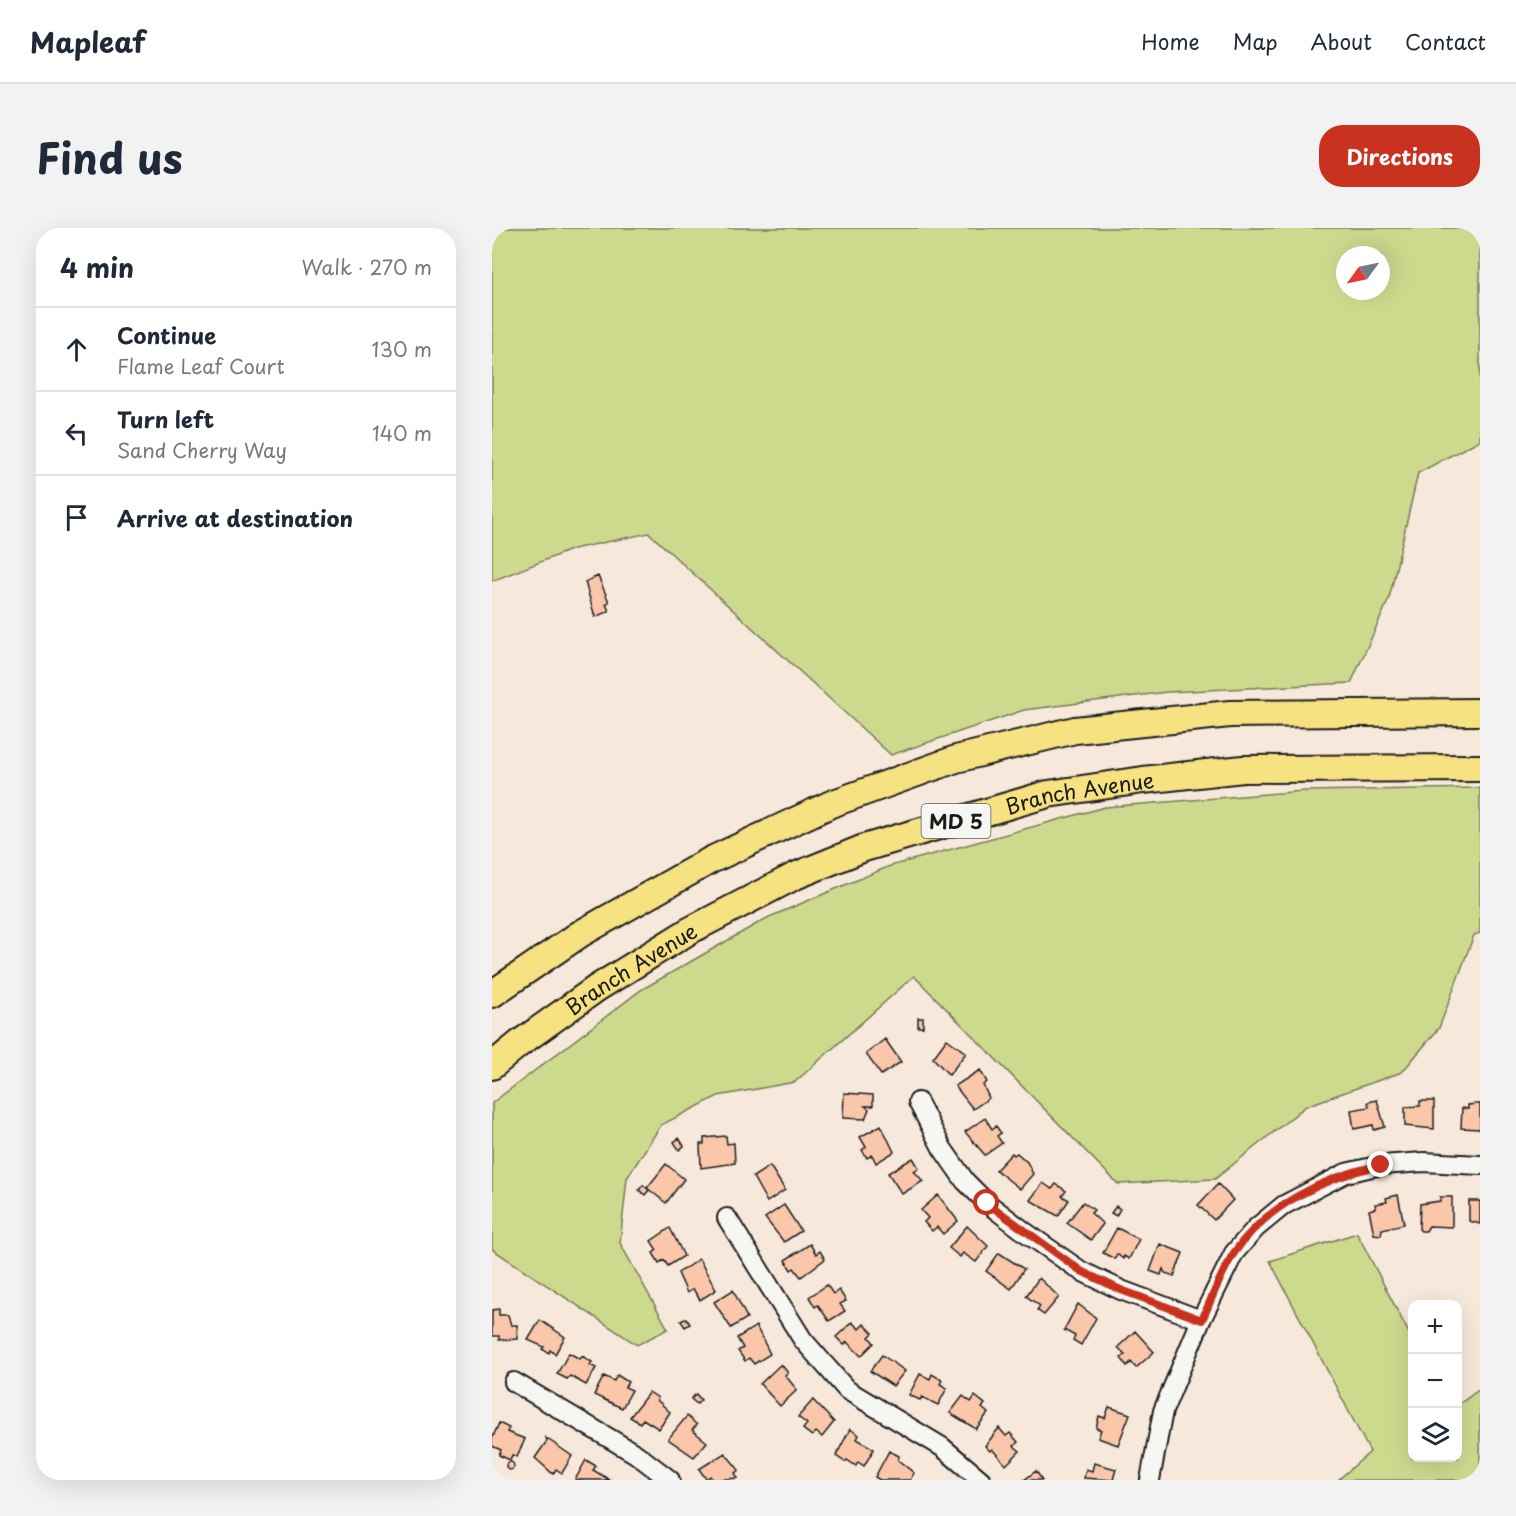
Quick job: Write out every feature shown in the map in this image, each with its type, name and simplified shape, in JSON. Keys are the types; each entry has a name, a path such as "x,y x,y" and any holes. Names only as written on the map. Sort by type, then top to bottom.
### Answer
{"highway":[{"name":"MD 5","path":"492,994 579,934 711,860 831,804 956,759 1075,730 1230,714 1480,712"},
{"name":"Branch Avenue","path":"492,1066 597,988 689,931 795,876 864,848 1047,794 1154,779 1243,769 1285,767 1480,768"}],"street":[{"path":"918,1102 942,1148 965,1181 996,1210 1081,1271 1121,1290 1202,1320"},
{"path":"1150,1480 1163,1411 1234,1253 1249,1236 1284,1205 1316,1186 1346,1173 1381,1165 1424,1162 1480,1165"},
{"path":"727,1218 803,1340 847,1390 942,1447 981,1480"},
{"path":"514,1382 636,1454 670,1480"}],"green space":[{"path":"492,228 1480,228 1480,440 1418,473 1389,599 1351,683 1167,692 1024,710 891,755 649,533 573,549 492,581"},
{"path":"1480,788 1480,933 1474,935 1439,1028 1402,1072 1306,1106 1215,1179 1118,1184 914,976 795,1082 718,1096 661,1125 627,1178 620,1243 668,1329 637,1345 492,1249 492,1103 641,990 767,918 890,866 1105,807 1305,791"},
{"path":"1357,1233 1408,1331 1408,1462 1462,1462 1462,1402 1480,1389 1480,1480 1338,1480 1370,1452 1270,1261"}],"building":[{"path":"598,576 609,602 606,604 609,611 595,617 585,582"},
{"path":"918,1018 923,1018 923,1027 918,1027"},
{"path":"885,1039 901,1062 881,1075 866,1054"},
{"path":"947,1039 966,1053 949,1075 933,1058"},
{"path":"980,1070 987,1082 983,1085 989,1098 973,1109 955,1086"},
{"path":"844,1093 873,1095 873,1106 865,1106 869,1109 865,1119 843,1118"},
{"path":"1377,1100 1385,1127 1374,1130 1373,1125 1354,1129 1351,1110 1369,1107 1368,1102"},
{"path":"1420,1101 1434,1101 1434,1129 1405,1126 1405,1107 1420,1106"},
{"path":"1480,1104 1480,1129 1461,1128 1462,1108 1468,1109 1468,1105"},
{"path":"985,1118 992,1129 996,1126 1001,1133 997,1136 1002,1143 985,1155 965,1132"},
{"path":"881,1125 894,1152 876,1163 872,1155 867,1158 862,1150 866,1147 860,1137"},
{"path":"726,1136 727,1144 734,1143 735,1163 701,1168 700,1144 704,1144 704,1138"},
{"path":"679,1138 684,1146 679,1150 674,1142"},
{"path":"1012,1153 1014,1155 1017,1153 1027,1162 1033,1174 1020,1189 996,1170"},
{"path":"913,1158 919,1168 914,1171 923,1181 902,1194 888,1173"},
{"path":"666,1164 684,1179 666,1203 647,1188"},
{"path":"770,1166 785,1190 767,1202 753,1177"},
{"path":"1043,1183 1052,1189 1056,1184 1066,1191 1062,1196 1069,1200 1058,1216 1030,1200"},
{"path":"1218,1184 1233,1200 1214,1220 1198,1205"},
{"path":"643,1185 649,1190 645,1195 639,1190"},
{"path":"938,1195 958,1221 943,1234 937,1227 932,1231 924,1222 928,1218 921,1210"},
{"path":"1398,1195 1404,1224 1382,1229 1381,1235 1374,1234 1369,1210 1376,1208 1375,1204 1387,1202 1386,1198"},
{"path":"1440,1197 1452,1197 1452,1227 1429,1226 1426,1231 1421,1231 1419,1229 1420,1204 1440,1201"},
{"path":"1469,1201 1480,1201 1480,1224 1469,1221"},
{"path":"1083,1202 1094,1210 1091,1213 1103,1224 1091,1240 1067,1223"},
{"path":"784,1205 801,1231 784,1242 765,1218"},
{"path":"1116,1206 1120,1209 1116,1216 1111,1213"},
{"path":"967,1226 988,1246 976,1262 963,1253 960,1257 949,1248"},
{"path":"670,1228 684,1256 668,1266 664,1260 659,1263 653,1253 657,1250 651,1241"},
{"path":"1117,1228 1139,1239 1129,1259 1124,1256 1123,1259 1117,1254 1115,1259 1103,1253"},
{"path":"810,1244 816,1254 820,1251 825,1259 801,1277 794,1268 791,1270 785,1260"},
{"path":"1160,1244 1183,1253 1174,1276 1165,1273 1163,1269 1161,1275 1150,1271"},
{"path":"999,1253 1024,1269 1011,1289 986,1271"},
{"path":"699,1259 716,1290 700,1300 693,1289 687,1293 678,1273"},
{"path":"1039,1278 1059,1297 1044,1315 1037,1310 1040,1306 1026,1296"},
{"path":"827,1285 833,1294 839,1290 846,1301 840,1304 845,1311 829,1321 809,1297"},
{"path":"733,1290 747,1318 731,1328 714,1302"},
{"path":"1078,1304 1096,1318 1081,1345 1073,1340 1075,1336 1064,1330"},
{"path":"499,1309 499,1315 508,1315 511,1325 517,1325 518,1339 499,1340 499,1336 492,1336 492,1310"},
{"path":"686,1318 690,1324 685,1327 681,1321"},
{"path":"540,1320 565,1337 555,1354 550,1350 549,1353 542,1349 544,1347 528,1340"},
{"path":"852,1322 859,1329 864,1324 873,1333 869,1337 874,1343 861,1356 847,1342 844,1345 836,1337"},
{"path":"756,1326 770,1354 754,1364 749,1358 745,1361 738,1351 743,1348 737,1338"},
{"path":"1135,1331 1154,1352 1136,1368 1131,1362 1127,1366 1121,1358 1125,1355 1118,1347"},
{"path":"569,1353 580,1359 582,1356 592,1362 590,1365 596,1368 586,1385 570,1376 567,1379 557,1374"},
{"path":"882,1355 905,1371 893,1386 870,1371"},
{"path":"781,1364 788,1373 785,1375 797,1390 780,1406 760,1384"},
{"path":"920,1374 930,1379 932,1374 942,1380 940,1384 947,1388 938,1405 922,1397 920,1400 909,1395"},
{"path":"617,1375 628,1382 625,1387 632,1390 622,1408 594,1395 604,1376 614,1381"},
{"path":"649,1392 658,1398 657,1400 670,1412 659,1429 643,1419 640,1423 630,1417"},
{"path":"696,1394 701,1400 697,1404 691,1399"},
{"path":"963,1396 971,1402 975,1396 985,1404 982,1408 988,1413 976,1429 950,1413"},
{"path":"813,1400 834,1422 822,1437 816,1432 812,1436 803,1429 807,1424 798,1417"},
{"path":"1109,1407 1130,1414 1118,1445 1098,1438 1101,1430 1096,1428 1099,1416 1105,1418"},
{"path":"687,1416 697,1425 692,1430 707,1442 694,1457 668,1439"},
{"path":"499,1423 509,1428 507,1432 525,1439 517,1457 512,1455 510,1460 499,1455 501,1450 492,1446 492,1439"},
{"path":"999,1428 1006,1436 1010,1433 1018,1442 1014,1446 1020,1451 1006,1465 992,1449 990,1451 985,1446"},
{"path":"850,1429 859,1435 857,1439 874,1449 864,1466 858,1462 856,1466 836,1456"},
{"path":"546,1438 572,1456 562,1473 556,1469 553,1474 535,1458 547,1441"},
{"path":"889,1451 899,1456 898,1460 914,1473 910,1480 880,1480 875,1477"},
{"path":"725,1453 739,1470 735,1473 738,1478 713,1480 710,1476 706,1479 699,1469"},
{"path":"586,1460 596,1466 593,1470 610,1480 575,1480"},
{"path":"510,1462 514,1466 510,1470 506,1466"},
{"path":"1094,1463 1116,1469 1113,1480 1084,1478 1086,1469 1092,1471"},
{"path":"1036,1471 1042,1480 1024,1480"}],"route":[{"path":"987,1203 1081,1271 1121,1290 1202,1320 1234,1253 1256,1228 1284,1205 1316,1186 1346,1173 1381,1165"}]}
